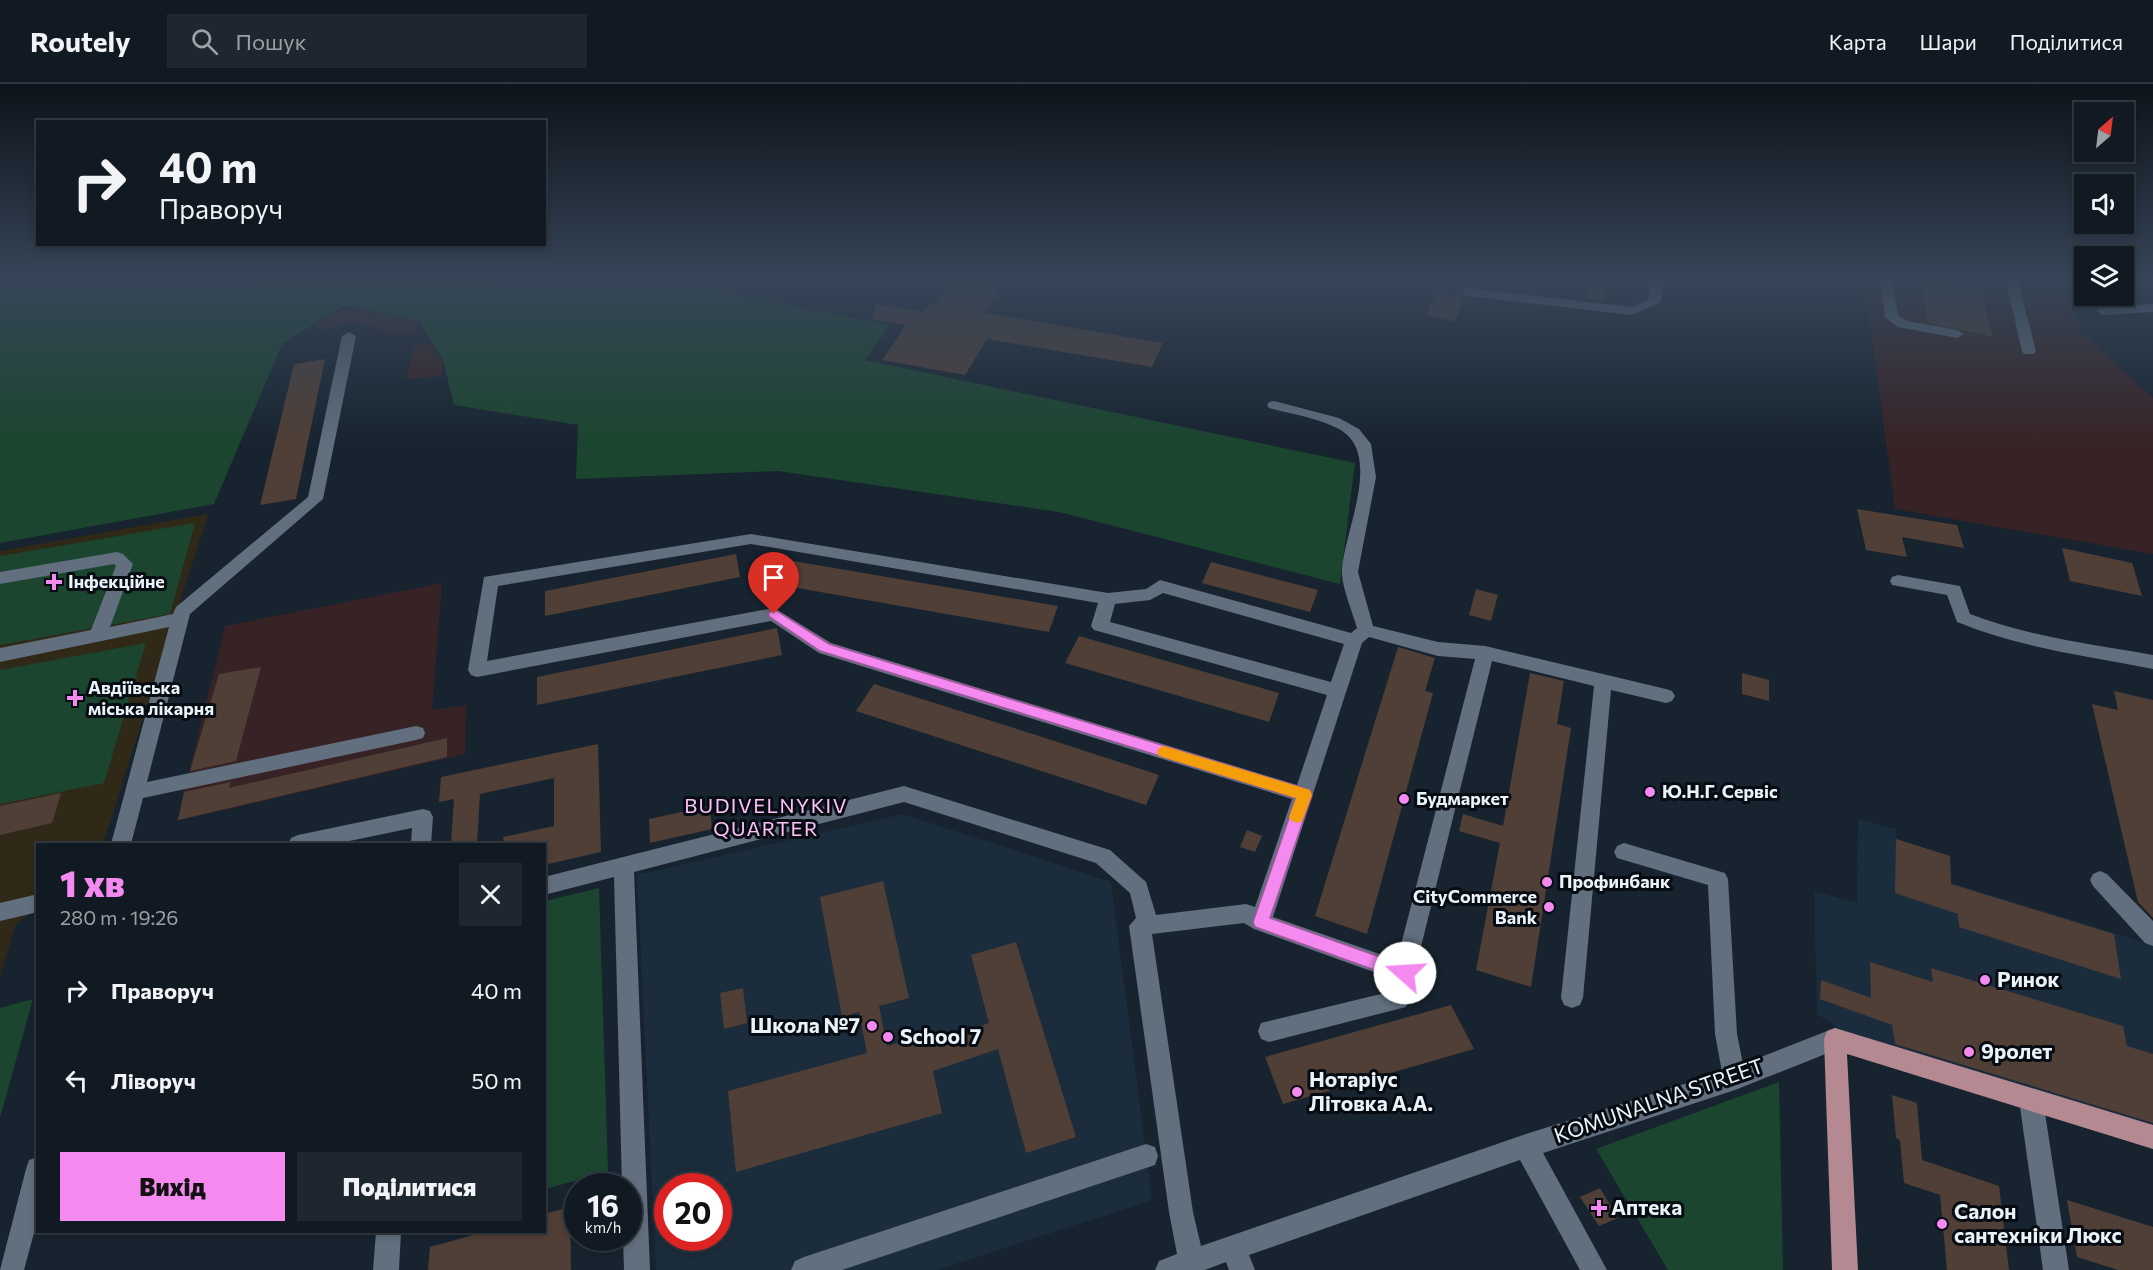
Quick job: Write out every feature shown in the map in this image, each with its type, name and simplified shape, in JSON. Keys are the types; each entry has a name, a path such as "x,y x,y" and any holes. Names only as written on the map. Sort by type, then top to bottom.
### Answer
{"main road":[{"path":"1845,1270 1834,1039 2153,1137"}],"street":[{"path":"121,843 182,611 315,499 349,336"},
{"path":"2025,336 2029,351"},
{"path":"1261,922 1338,691 1360,635 1350,572 1368,477 1368,464 1361,441 1347,428 1332,421 1274,405"},
{"path":"1304,795 825,648 774,614 477,670 490,580 751,539 1108,598 1150,594 1160,586 1360,635 1438,650 1485,653 1666,696"},
{"path":"0,578 117,558 124,564 98,635"},
{"path":"1898,581 1954,590 1963,618 2019,638 2085,652 2120,655 2153,662"},
{"path":"1108,598 1101,626 1338,691"},
{"path":"0,655 179,619"},
{"path":"1269,1031 1398,1000 1485,653"},
{"path":"1572,998 1603,681"},
{"path":"135,792 416,734"},
{"path":"546,886 624,868 904,794 1102,856 1139,888 1148,925"},
{"path":"303,843 423,817 421,843"},
{"path":"1624,852 1718,879 1726,1034 1735,1079"},
{"path":"624,868 637,1270"},
{"path":"2100,880 2153,936"},
{"path":"0,912 36,903"},
{"path":"1192,1262 1181,1212 1140,926 1246,913 1261,922 1405,973"},
{"name":"KOMUNALNA STREET","path":"1168,1270 1192,1262 1238,1259 1526,1146 1735,1079 1834,1039"},
{"path":"2031,1100 2056,1270"},
{"path":"1526,1146 1594,1270"},
{"path":"804,1270 1146,1156"},
{"path":"11,1270 36,1176"},
{"path":"386,1270 389,1233"}],"shaded area":[{"path":"1872,336 2086,336 2153,398 2153,554 1895,509"},
{"path":"431,344 443,364 441,376 406,379 415,345"},
{"name":"Авдіївська міська лікарня","path":"208,514 103,843 36,843 36,910 16,924 0,977 0,551"},
{"path":"442,583 432,710 466,705 465,754 177,821 225,626"},
{"name":"School 7","path":"903,814 1111,882 1152,1200 937,1270 656,1270 655,1251 732,1251 732,1173 654,1173 654,1228 637,875"},
{"name":"Ринок","path":"1858,819 1896,829 1896,839 1950,856 1951,883 2153,945 2153,1127 1843,1031 1817,1014 1814,891 1857,903"}],"green space":[{"path":"0,336 294,336 282,344 214,504 0,543"},
{"path":"429,336 882,336 865,360 1355,463 1340,584 1059,512 778,471 576,479 578,425 454,405 444,363"},
{"path":"195,523 170,614 0,645 0,556"},
{"path":"146,643 104,783 0,804 0,670"},
{"path":"599,888 608,1172 564,1173 564,1184 546,1189 546,901"},
{"path":"33,999 0,1118 0,1008"},
{"path":"1779,1082 1783,1270 1668,1270 1596,1149"}],"building":[{"path":"898,336 1123,336 1163,343 1152,367 987,339 965,375 882,360"},
{"path":"325,359 296,499 260,505 294,364"},
{"path":"1857,509 1957,525 1964,548 1902,537 1907,557 1866,550"},
{"path":"2062,548 2132,563 2142,596 2070,581"},
{"path":"736,554 740,577 545,616 545,591"},
{"path":"793,561 1058,606 1049,632 780,585"},
{"path":"1211,562 1318,590 1310,612 1202,583"},
{"path":"1476,589 1498,595 1491,621 1469,615"},
{"path":"777,628 782,655 537,705 537,677"},
{"path":"1079,636 1279,693 1269,722 1065,663"},
{"path":"1398,647 1435,658 1425,691 1433,693 1367,934 1315,916"},
{"path":"261,667 236,761 190,771 219,674"},
{"path":"1530,673 1564,681 1557,724 1571,728 1531,987 1476,970 1500,843 1459,831 1463,814 1503,826"},
{"path":"1742,673 1769,680 1769,701 1742,694"},
{"path":"874,684 1159,775 1146,805 856,711"},
{"path":"2114,691 2153,700 2153,918 2138,902 2092,704 2118,710"},
{"path":"447,738 447,757 178,820 184,792 231,782 229,788"},
{"path":"598,744 601,852 546,865 546,843 504,843 503,837 554,826 554,778 480,794 477,843 451,843 454,799 439,802 441,777"},
{"path":"61,793 52,823 0,835 0,806"},
{"path":"710,806 712,829 650,843 649,819"},
{"path":"1247,830 1262,836 1255,852 1240,847"},
{"path":"1896,839 1950,856 1951,884 2114,934 2121,979 1959,927 1958,914 1895,893"},
{"name":"Школа №7","path":"883,881 909,998 879,1006 887,1046 925,1035 926,1045 989,1023 971,955 1016,942 1076,1137 1026,1153 998,1049 933,1071 942,1113 736,1172 728,1091 867,1053 859,1012 842,1017 820,897"},
{"path":"1870,962 1933,982 1931,968 2123,1026 2127,1046 2153,1054 2153,1123 1895,1044 1892,1025 1820,999 1821,980 1871,998"},
{"path":"743,988 747,1023 724,1029 720,993"},
{"path":"1451,1005 1474,1049 1283,1104 1265,1057"},
{"path":"1892,1095 1917,1103 1922,1160 1999,1186 2009,1270 1947,1270 1940,1195 1904,1183 1900,1140 1896,1138"},
{"name":"Аптека","path":"1600,1188 1618,1218 1599,1226 1580,1197"},
{"path":"2067,1200 2153,1227 2153,1270 2118,1270 2077,1257"},
{"path":"564,1209 564,1251 571,1251 571,1270 428,1270 430,1247 480,1233 546,1233 546,1213"}],"slow traffic":[{"path":"1164,752 1304,795 1297,817"}],"place":[{"name":"Інфекційне","path":"54,582"},
{"name":"Авдіївська міська лікарня","path":"75,698"},
{"name":"Ю.Н.Г. Сервіс","path":"1650,792"},
{"name":"Будмаркет","path":"1404,799"},
{"name":"Профинбанк","path":"1547,882"},
{"name":"CityCommerce Bank","path":"1549,907"},
{"name":"Ринок","path":"1985,980"},
{"name":"Школа №7","path":"872,1026"},
{"name":"School 7","path":"888,1037"},
{"name":"9ролет","path":"1969,1052"},
{"name":"Нотаріус Літовка А.А.","path":"1297,1092"},
{"name":"Аптека","path":"1599,1208"},
{"name":"Салон сантехніки Люкс","path":"1942,1224"}],"district":[{"name":"BUDIVELNYKIV QUARTER","path":"766,818"}],"route":[{"path":"774,614 825,648 1304,795 1261,922 1405,973"}]}
